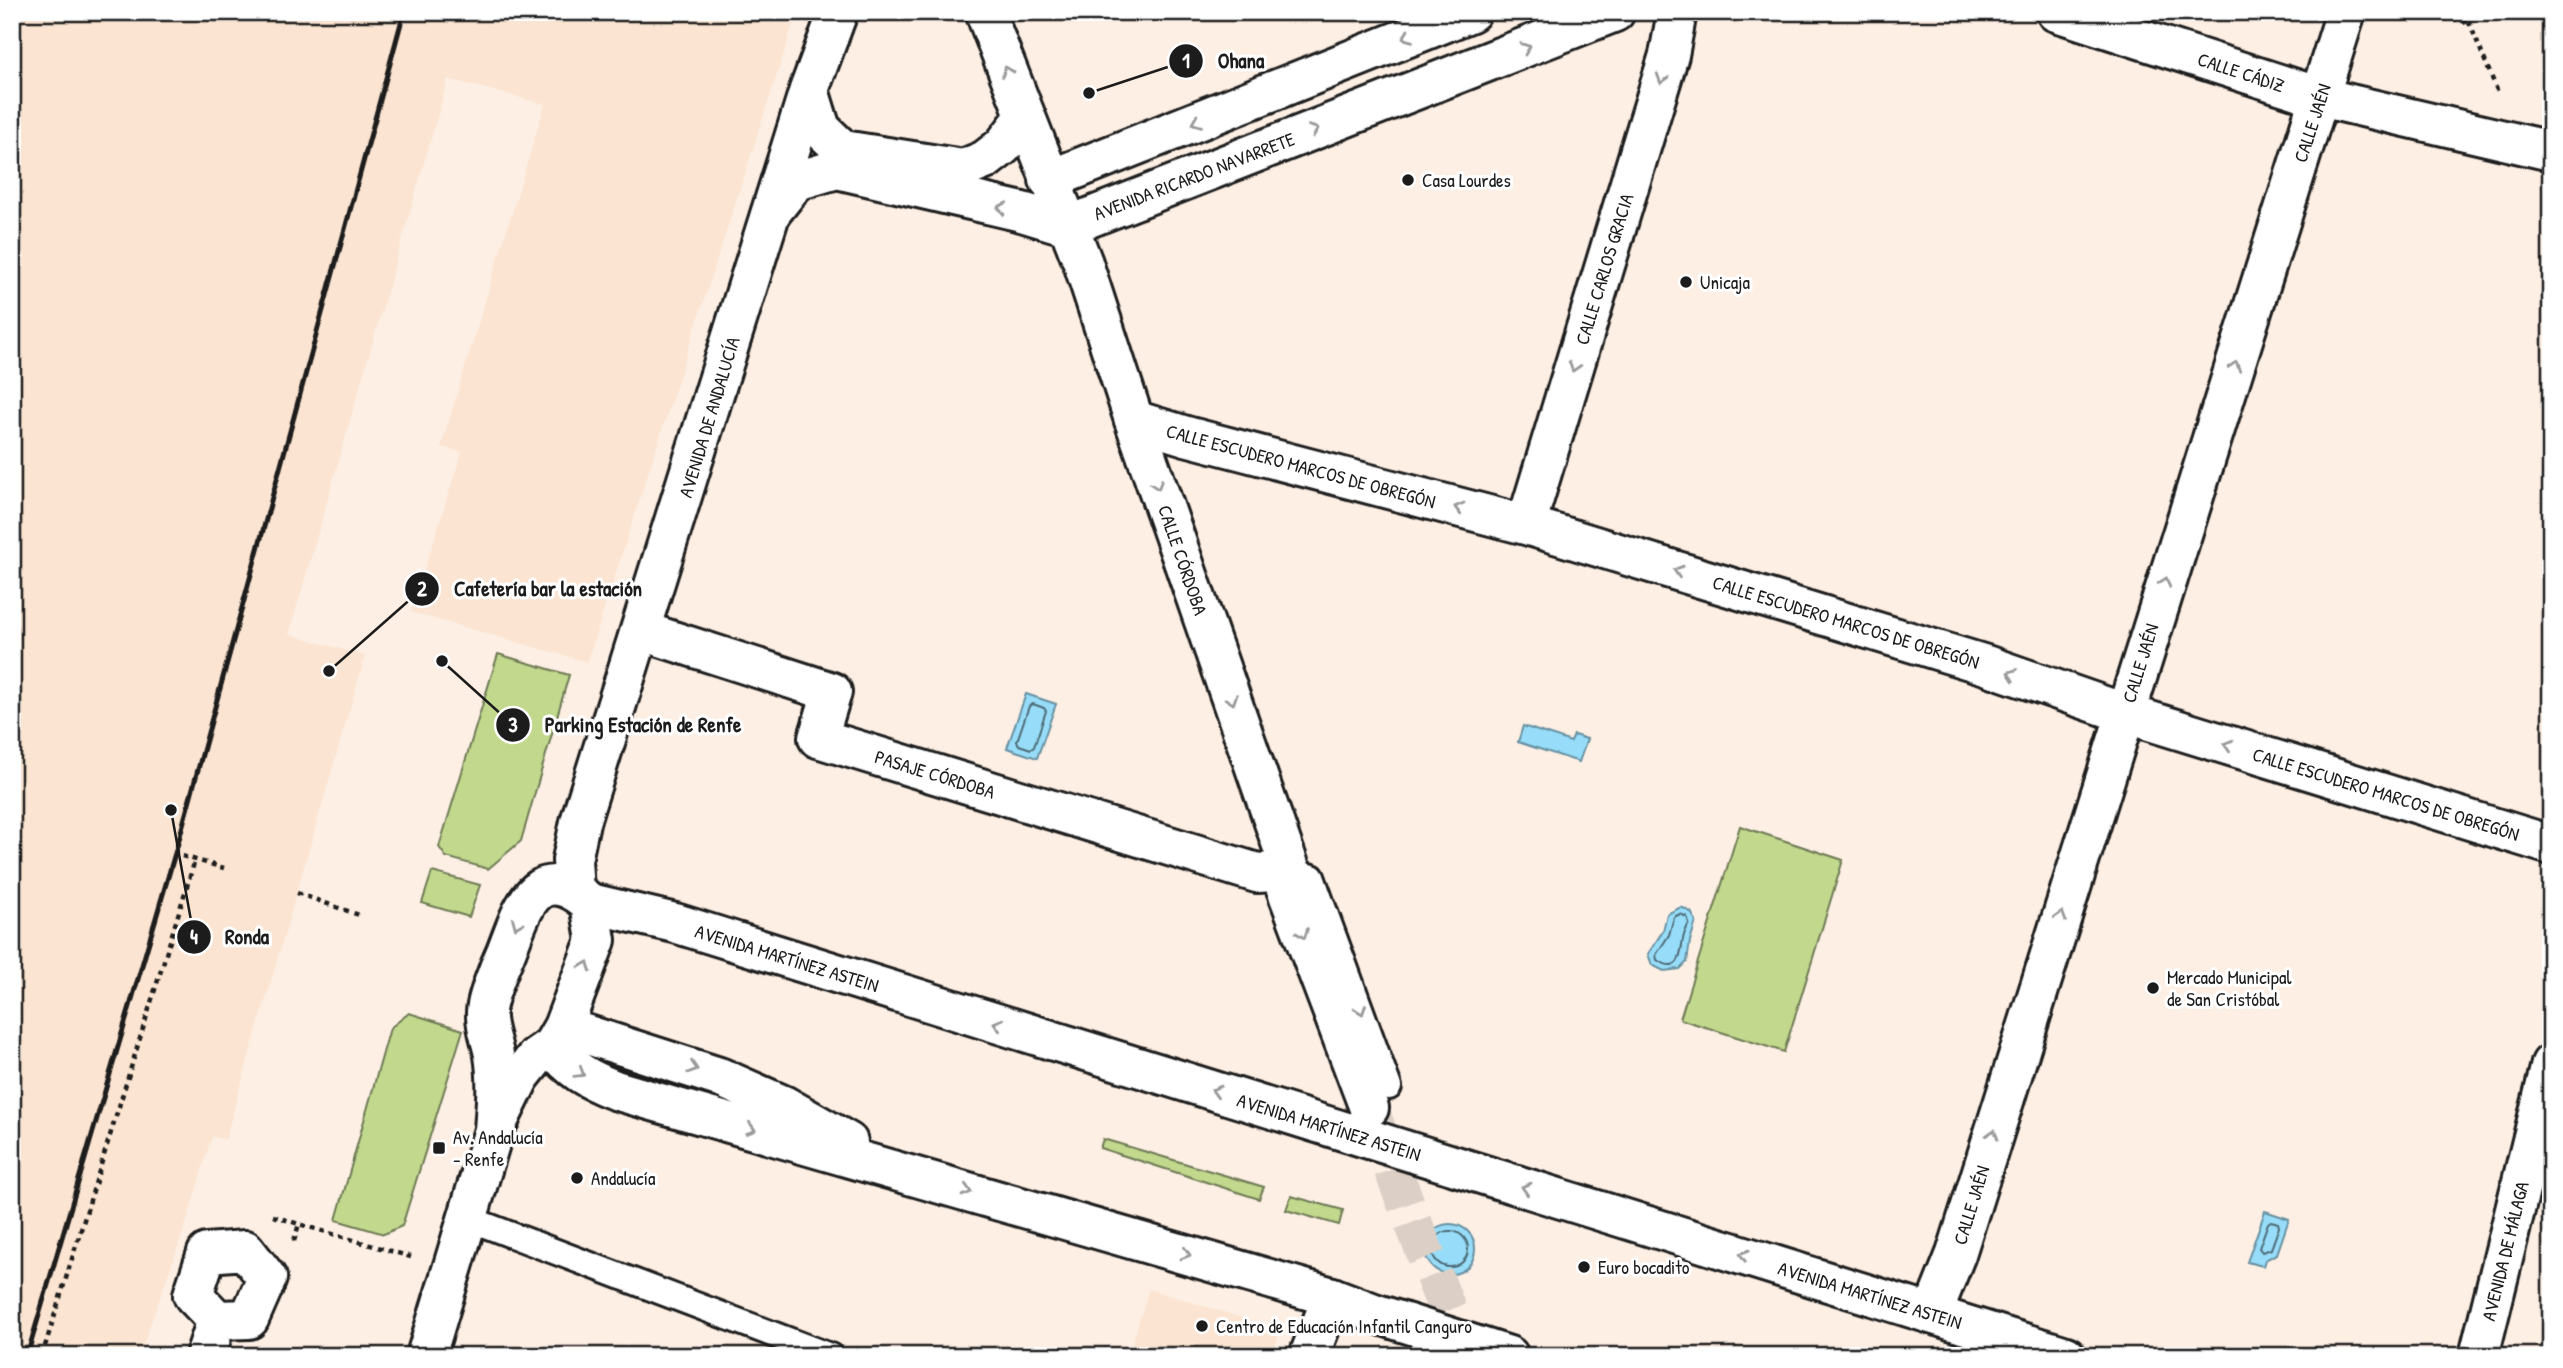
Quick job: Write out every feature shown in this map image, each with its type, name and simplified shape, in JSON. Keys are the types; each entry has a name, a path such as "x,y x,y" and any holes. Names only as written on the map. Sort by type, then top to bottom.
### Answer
{"street":[{"name":"AVENIDA DE ANDALUCÍA","path":"426,1356 494,1130 509,1095 550,1043 596,940 568,895 580,822 810,90 838,12"},
{"name":"CALLE CÓRDOBA","path":"985,12 1083,263 1134,420 1292,871 1284,886 1379,1097"},
{"path":"1049,180 1471,12"},
{"name":"AVENIDA RICARDO NAVARRETE","path":"1068,226 1615,12"},
{"name":"CALLE CARLOS GRACIA","path":"1526,525 1670,55 1677,12"},
{"name":"CALLE CÁDIZ","path":"2056,12 2320,97 2551,151"},
{"name":"CALLE JAÉN","path":"1932,1314 1956,1254 2346,12"},
{"path":"810,90 821,129 843,150 963,169 985,160 1003,146 1025,117"},
{"path":"773,210 796,181 837,169 1022,212 1068,226"},
{"name":"CALLE ESCUDERO MARCOS DE OBREGÓN","path":"1134,420 1199,440 1526,525 1986,665 2124,713 2551,845"},
{"name":"PASAJE CÓRDOBA","path":"642,631 832,692 818,738 1257,873 1292,871"},
{"name":"AVENIDA DE ANDALUCÍA","path":"494,1130 497,1095 485,1012 526,902 568,895"},
{"name":"AVENIDA MARTÍNEZ ASTEIN","path":"568,895 663,920 2066,1356"},
{"path":"490,1035 505,1052 522,1059 550,1043 719,1077 785,1106 902,1172"},
{"path":"550,1043 567,1065 595,1082 615,1090 1332,1297 1510,1356"},
{"name":"AVENIDA DE MÁLAGA","path":"2479,1356 2551,1064"},
{"path":"1309,1356 1332,1297"},
{"path":"205,1356 217,1320"}],"lane":[{"path":"467,1218 830,1356"}],"path":[{"path":"2433,12 2470,24"},
{"path":"2465,12 2499,95"},
{"path":"182,856 224,868"},
{"path":"42,1356 195,860"},
{"path":"297,894 359,915"},
{"path":"268,1214 452,1269"},
{"path":"291,1251 299,1224"}],"shaded area":[{"path":"12,12 797,12 587,662 411,612 462,452 441,447 545,104 448,79 289,634 365,656 225,1140 212,1136 186,1224 139,1356 12,1356"},
{"name":"Centro de Educación Infantil Canguro","path":"1149,1289 1281,1330 1271,1356 1128,1356"}],"green space":[{"path":"498,654 569,675 521,841 488,869 446,857 439,847"},
{"path":"1740,826 1843,860 1784,1052 1680,1019"},
{"path":"432,872 480,885 469,917 422,903"},
{"path":"409,1013 463,1030 402,1226 384,1234 336,1220 390,1028"},
{"path":"1103,1139 1264,1187 1259,1199 1100,1148"},
{"path":"1291,1196 1343,1210 1339,1225 1286,1210"}],"water":[{"path":"1026,694 1056,704 1037,758 1007,748"},
{"path":"1523,726 1571,742 1574,735 1587,739 1579,762 1518,742"},
{"path":"1681,907 1691,912 1696,921 1687,962 1680,969 1664,971 1652,965 1648,954 1663,931 1667,914"},
{"path":"2265,1211 2289,1219 2277,1254 2265,1260 2263,1266 2247,1262"},
{"path":"1450,1224 1468,1231 1475,1249 1468,1267 1450,1274 1432,1267 1425,1249 1432,1231"}],"tunnel":[{"path":"1372,1116 1465,1356"}],"railway":[{"path":"27,1356 178,843 404,12"}],"place":[{"name":"Ohana","path":"1089,93"},
{"name":"Casa Lourdes","path":"1408,180"},
{"name":"Unicaja","path":"1686,282"},
{"name":"Parking Estación de Renfe","path":"442,661"},
{"name":"Cafetería bar la estación","path":"329,671"},
{"name":"Ronda","path":"171,810"},
{"name":"Mercado Municipal de San Cristóbal","path":"2153,988"},
{"name":"Av. Andalucía - Renfe","path":"439,1148"},
{"name":"Andalucía","path":"577,1178"},
{"name":"Euro bocadito","path":"1584,1267"},
{"name":"Centro de Educación Infantil Canguro","path":"1202,1326"}]}
